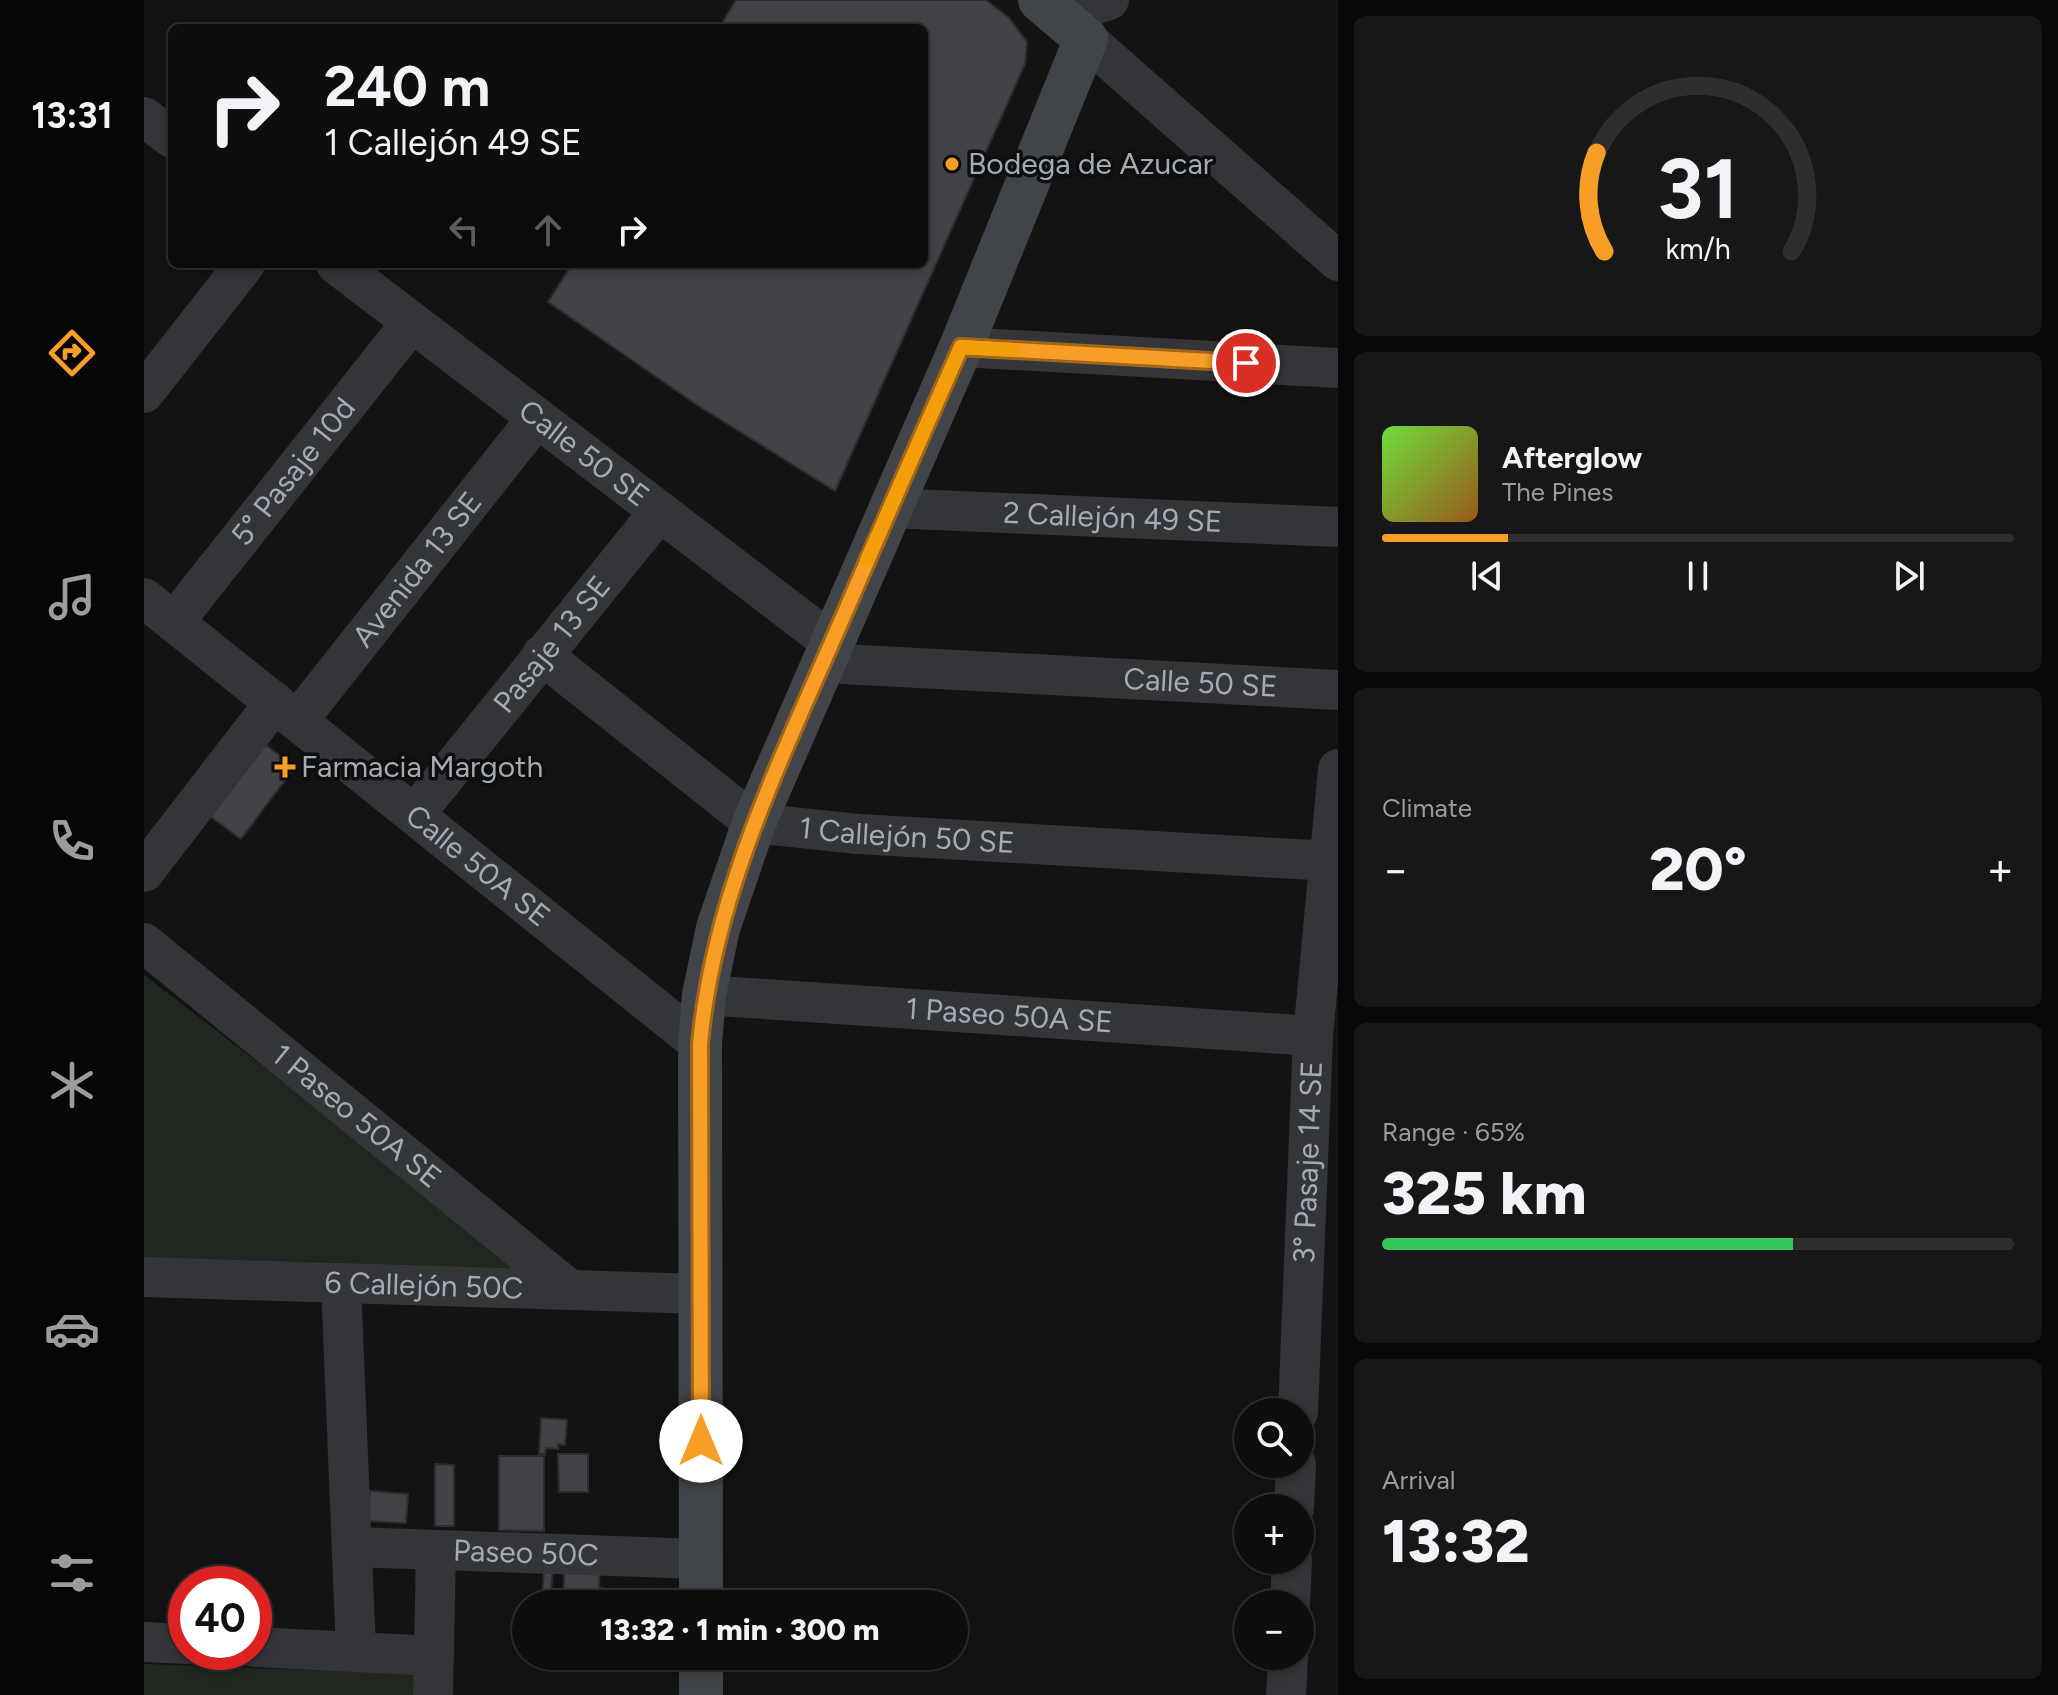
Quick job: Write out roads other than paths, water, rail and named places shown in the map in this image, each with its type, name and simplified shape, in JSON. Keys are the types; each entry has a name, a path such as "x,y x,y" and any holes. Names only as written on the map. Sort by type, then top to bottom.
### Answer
{"street":[{"path":"1062,18 1109,0"},
{"path":"1062,18 1338,261"},
{"path":"701,1590 700,1044 704,995 718,928 754,823 961,347 1062,18"},
{"path":"144,393 242,268"},
{"name":"Calle 50 SE","path":"341,268 660,511 827,653 1338,690"},
{"name":"5° Pasaje 10d","path":"159,610 412,322"},
{"path":"961,347 1338,368"},
{"name":"Avenida 13 SE","path":"144,872 537,418"},
{"name":"2 Callejón 49 SE","path":"889,508 1338,527"},
{"name":"Pasaje 13 SE","path":"415,814 660,511"},
{"name":"Calle 50A SE","path":"159,610 700,1044"},
{"path":"542,655 754,823"},
{"name":"3° Pasaje 14 SE","path":"1299,1398 1313,1036 1338,769"},
{"name":"1 Callejón 50 SE","path":"754,823 858,834 1330,861"},
{"name":"1 Paseo 50A SE","path":"144,943 570,1290"},
{"name":"1 Paseo 50A SE","path":"704,995 1313,1036"},
{"name":"6 Callejón 50C","path":"144,1277 702,1294"},
{"path":"341,1283 356,1652"},
{"name":"Paseo 50C","path":"352,1547 701,1559"},
{"path":"433,1695 436,1550"},
{"path":"144,1642 168,1643"},
{"path":"272,1648 434,1656"},
{"path":"701,1670 701,1695"},
{"path":"1286,1695 1287,1670"}],"place":[{"name":"Bodega de Azucar","path":"952,164"},
{"name":"Farmacia Margoth","path":"285,767"}]}
